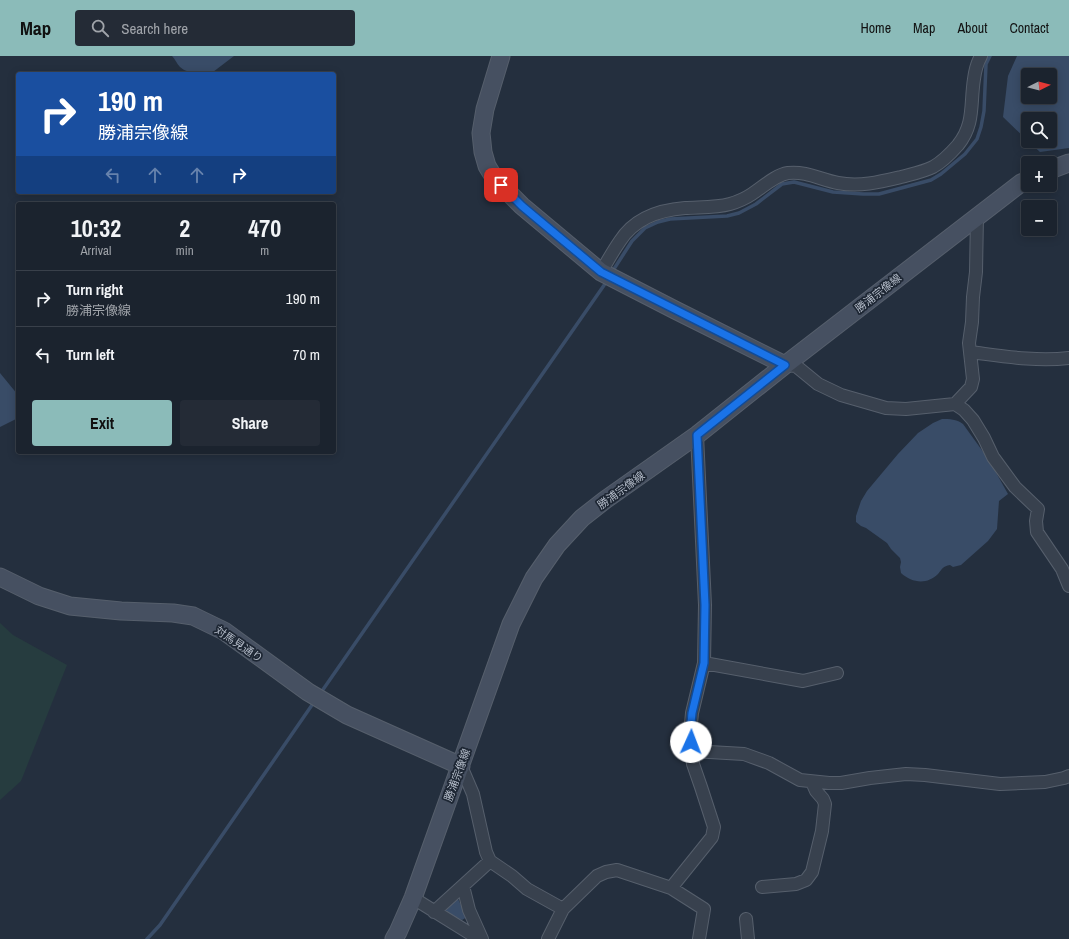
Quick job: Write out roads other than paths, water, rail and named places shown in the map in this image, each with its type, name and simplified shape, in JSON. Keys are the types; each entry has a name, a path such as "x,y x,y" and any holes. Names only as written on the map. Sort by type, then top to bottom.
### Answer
{"main road":[{"path":"501,56 485,110 481,134 483,152 487,166 495,178 522,206 607,275 785,365"},
{"path":"1057,167 1069,163"},
{"name":"勝浦宗像線","path":"394,939 413,898 511,624 534,578 557,545 582,518 605,500 697,435 785,365 1021,183"},
{"name":"対馬見通り","path":"0,577 39,596 70,606 121,611 173,613 193,616 224,631 308,692 347,715 461,766"}],"street":[{"path":"607,275 620,240 635,224 651,215 665,210 730,204 751,195 774,178 786,173 801,172 838,183 856,185 879,183 923,171 934,166 946,158 958,145 969,126 972,111 974,80 980,56"},
{"path":"955,404 971,387 973,379 969,343 976,272 977,216"},
{"path":"970,352 1033,358 1069,358"},
{"path":"785,365 796,366 818,384 841,395 886,408 906,409 955,404 964,410 973,420 993,457 1015,487 1038,509 1036,521 1037,532 1062,569 1069,586"},
{"path":"671,888 712,837 714,827 702,787 692,764 690,734 692,713 704,663 705,605 697,435"},
{"path":"704,663 803,681 837,673"},
{"path":"692,751 744,754 769,763 800,780 812,782 840,783 906,774 1000,784 1045,782 1069,776"},
{"path":"461,766 473,794 486,852 490,861 512,876 527,889 563,909"},
{"path":"762,887 796,884 806,880 812,872 822,831 825,804 824,799 816,791 812,782"},
{"path":"434,912 490,861"},
{"path":"548,939 563,909 597,876 606,872 617,870 671,888 704,909 699,939"},
{"path":"463,886 469,910 482,939"},
{"path":"413,898 479,939"},
{"path":"746,919 748,939"}],"water":[{"path":"172,56 234,56 213,72 191,72 179,66"},
{"path":"1017,56 1069,56 1069,148 1040,152 1036,148 1057,148 1057,112 1021,112 1021,134 1003,117 1008,76"},
{"path":"0,373 16,393 16,419 0,427"},
{"path":"942,419 955,420 963,424 989,460 1008,494 999,501 997,529 988,541 961,565 953,567 950,565 946,566 934,578 924,581 915,581 901,573 900,558 887,543 856,522 856,516 861,501 867,491 898,454 918,433"},
{"path":"457,897 467,917 462,920 443,911"}],"waterway":[{"path":"612,272 632,241 645,228 658,222 670,219 727,216 739,213 756,204 782,184 794,182 833,192 879,194 931,180 941,174 965,154 977,139 984,111 986,64 990,56"},
{"path":"322,691 607,281"},
{"path":"147,939 160,925 312,705"}]}
